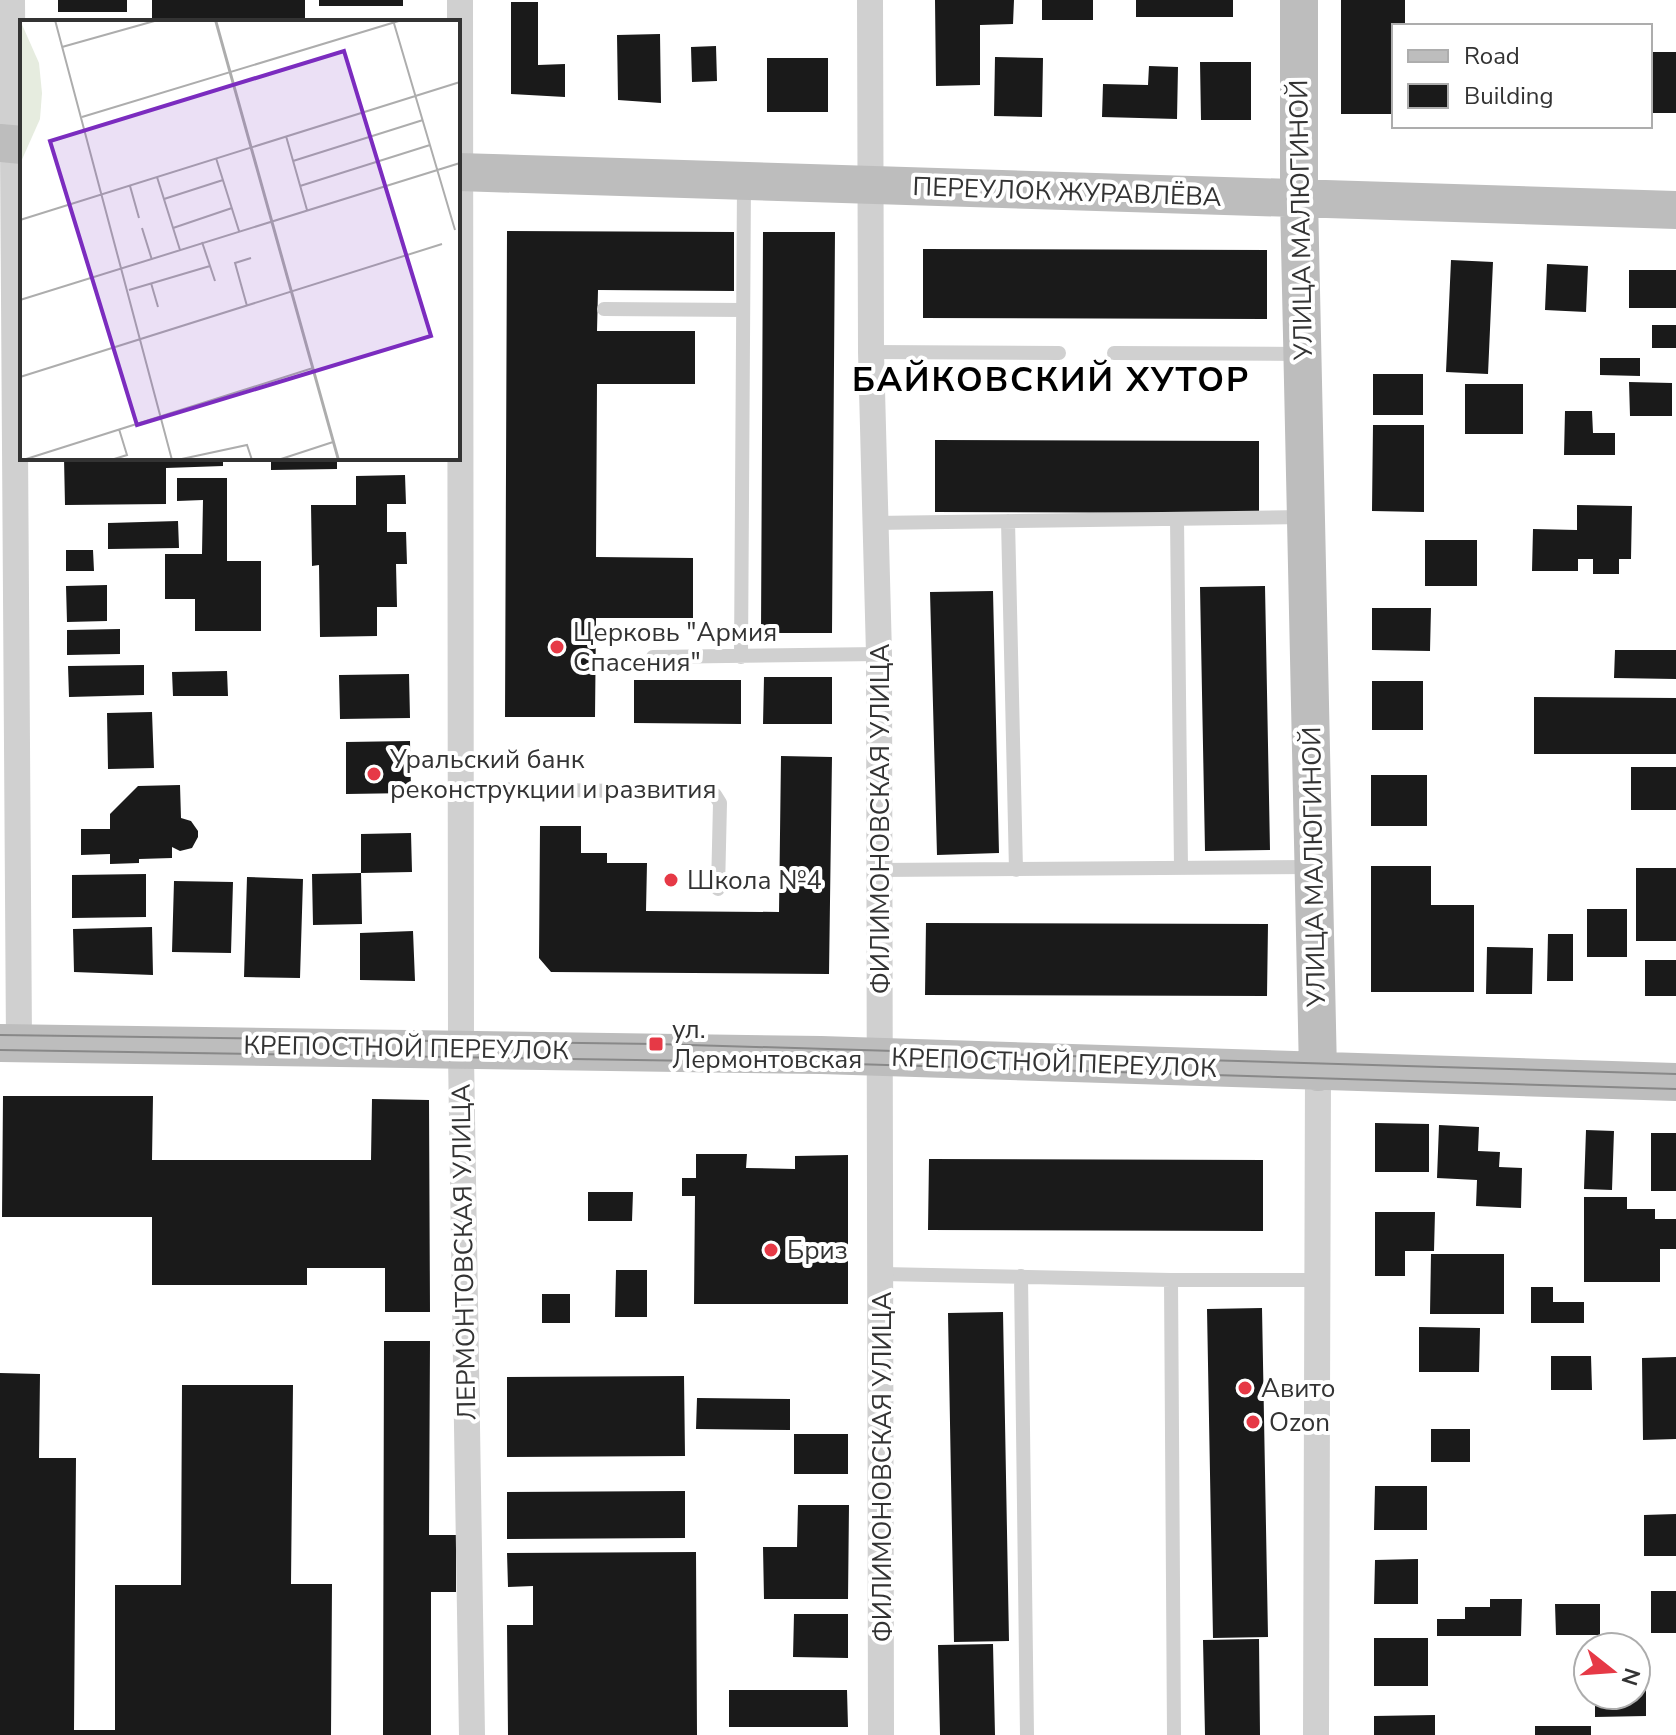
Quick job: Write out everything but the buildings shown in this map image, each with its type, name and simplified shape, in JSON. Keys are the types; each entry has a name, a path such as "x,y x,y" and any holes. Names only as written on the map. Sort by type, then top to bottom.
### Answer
{"street":[{"path":"9,1043 12,0"},
{"name":"ЛЕРМОНТОВСКАЯ УЛИЦА","path":"460,0 461,1045 472,1735"},
{"name":"ФИЛИМОНОВСКАЯ УЛИЦА","path":"870,0 869,186 879,654 882,1057 881,1735"},
{"name":"УЛИЦА МАЛЮГИНОЙ","path":"1299,0 1299,198 1318,1072 1316,1735"},
{"name":"ПЕРЕУЛОК ЖУРАВЛЁВА","path":"460,172 1676,210"},
{"name":"КРЕПОСТНОЙ ПЕРЕУЛОК","path":"9,1043 461,1045 1676,1082"}],"lane":[{"path":"741,657 744,182"},
{"path":"604,309 743,310"},
{"path":"871,352 1059,353"},
{"path":"1114,353 1302,354"},
{"path":"874,523 1306,517"},
{"path":"1177,519 1181,868"},
{"path":"1008,521 1016,870"},
{"path":"653,657 879,654"},
{"path":"461,789 708,792 715,795 720,803 718,889"},
{"path":"879,870 1314,867"},
{"path":"882,1274 1317,1280"},
{"path":"1021,1276 1027,1735"},
{"path":"1171,1280 1174,1735"}],"tram line":[{"path":"0,1035 656,1044 1676,1074"},
{"path":"0,1050 821,1063 1676,1089"}],"place":[{"name":"Церковь \"Армия Спасения\"","path":"557,647"},
{"name":"Уральский банк реконструкции и развития","path":"374,774"},
{"name":"Школа №4","path":"671,880"},
{"name":"ул. Лермонтовская","path":"656,1044"},
{"name":"Бриз","path":"771,1250"},
{"name":"Авито","path":"1245,1388"},
{"name":"Ozon","path":"1253,1422"}],"district":[{"name":"БАЙКОВСКИЙ ХУТОР","path":"1051,380"}]}
